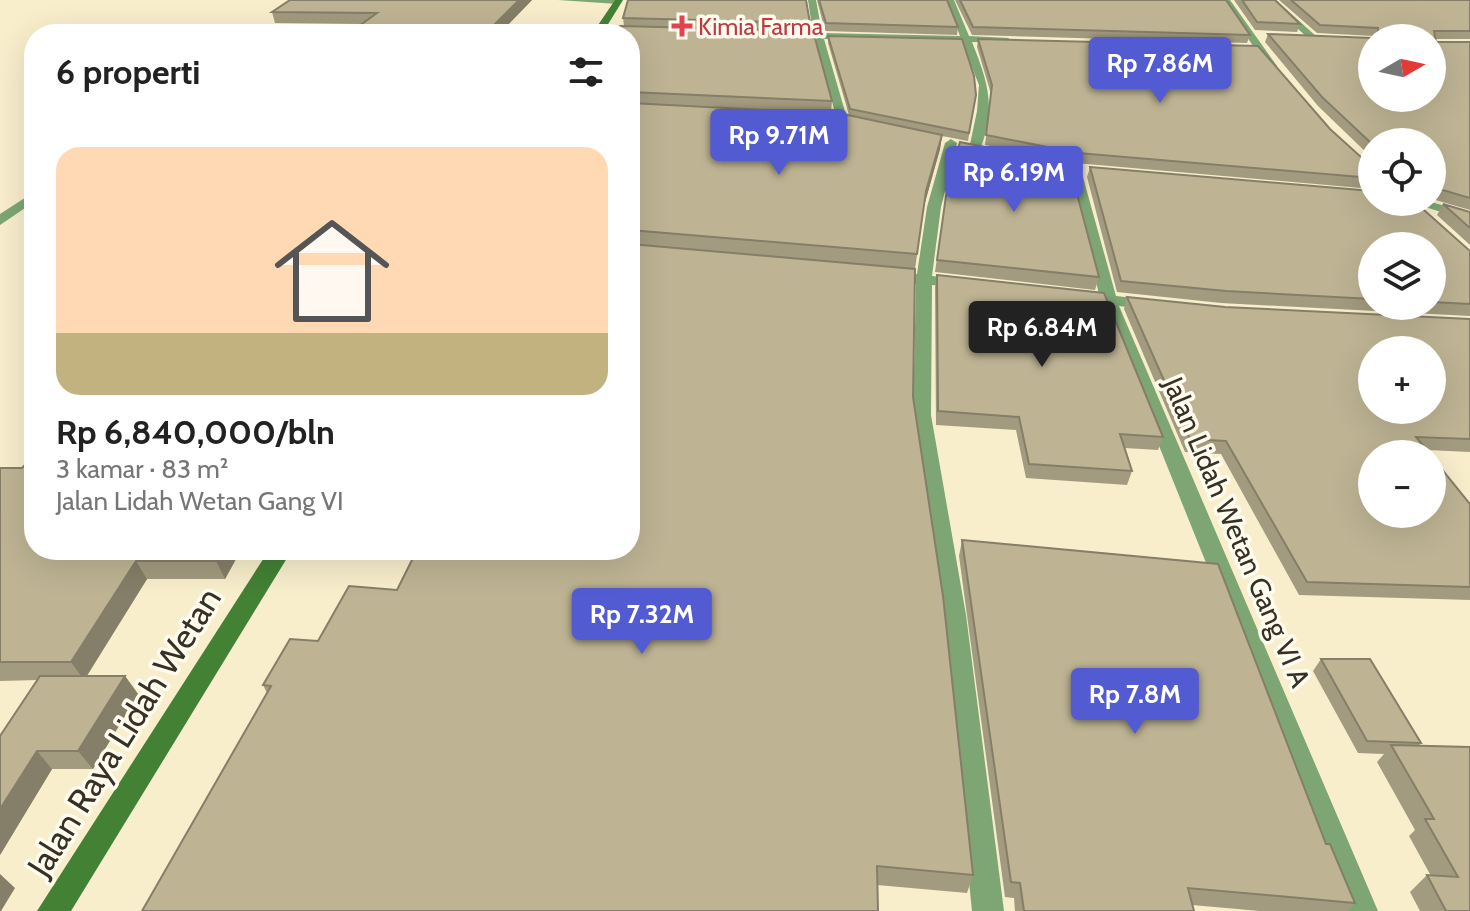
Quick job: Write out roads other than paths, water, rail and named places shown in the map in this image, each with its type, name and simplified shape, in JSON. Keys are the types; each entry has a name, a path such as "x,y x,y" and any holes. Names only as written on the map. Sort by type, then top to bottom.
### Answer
{"main road":[{"path":"604,24 618,1"},
{"name":"Jalan Raya Lidah Wetan","path":"53,911 275,560"}],"street":[{"path":"562,0 618,1"},
{"path":"812,0 811,8 842,122"},
{"path":"950,0 984,85 983,111 975,149"},
{"path":"1226,0 1258,49 1278,72"},
{"path":"1271,0 1314,39"},
{"path":"640,32 659,32"},
{"path":"778,35 1012,41"},
{"path":"1249,36 1262,36"},
{"path":"1301,38 1328,39"},
{"path":"1242,48 1258,49"},
{"path":"826,121 857,125"},
{"path":"988,911 954,615 922,415 924,279 945,142 990,152"},
{"name":"Jalan Lidah Wetan Gang VI A","path":"1075,169 1109,301 1362,911"},
{"path":"0,221 24,203"},
{"path":"1446,210 1470,217"},
{"path":"1426,216 1430,220"},
{"path":"878,275 986,286"},
{"path":"1063,295 1165,306"}],"place":[{"name":"Kimia Farma","path":"682,26"}]}
